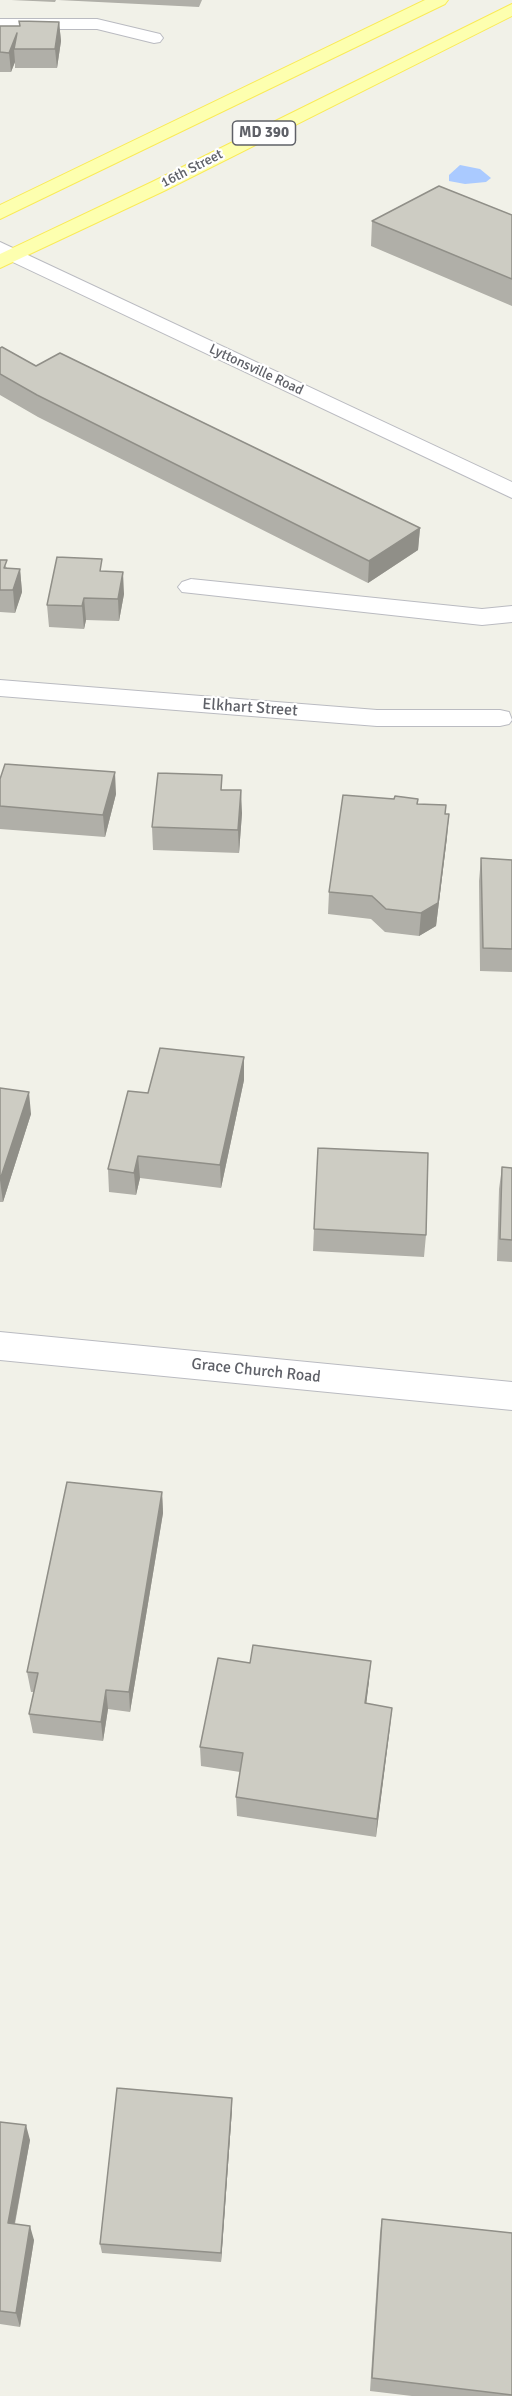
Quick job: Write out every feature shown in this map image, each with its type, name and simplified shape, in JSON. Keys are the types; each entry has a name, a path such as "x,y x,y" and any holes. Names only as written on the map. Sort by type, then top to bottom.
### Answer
{"main road":[{"name":"MD 390","path":"0,213 439,0"},
{"name":"16th Street","path":"5,255 512,9"}],"street":[{"path":"0,24 97,24 154,38"},
{"name":"Lyttonsville Road","path":"5,255 512,491"},
{"path":"191,587 482,617 512,614"},
{"name":"Elkhart Street","path":"0,688 377,718 500,718"},
{"name":"Grace Church Road","path":"0,1346 512,1396"}],"water":[{"path":"460,165 480,169 491,178 486,182 465,184 449,181 449,175"}],"building":[{"path":"19,21 59,22 55,49 14,49 17,33 9,53 0,52 0,26 20,26"},
{"path":"439,186 512,215 512,279 372,221"},
{"path":"0,348 36,366 60,353 420,528 369,561 37,395 0,374"},
{"path":"57,557 102,559 100,571 123,572 118,599 84,598 82,606 47,605"},
{"path":"0,560 7,560 4,568 20,569 13,590 0,590"},
{"path":"5,764 115,772 103,815 0,806 0,779"},
{"path":"158,773 222,775 221,790 241,790 238,830 152,827"},
{"path":"343,795 394,799 395,796 418,799 417,804 446,805 445,814 449,814 438,903 421,913 386,909 372,896 329,892"},
{"path":"481,858 512,860 512,949 483,948"},
{"path":"160,1048 244,1057 220,1165 138,1156 134,1173 108,1169 128,1091 148,1093"},
{"path":"0,1088 29,1092 0,1180"},
{"path":"318,1148 428,1153 426,1235 314,1229"},
{"path":"502,1167 512,1168 512,1240 500,1239"},
{"path":"67,1482 162,1492 129,1692 106,1690 101,1722 29,1714 38,1673 27,1672"},
{"path":"253,1645 371,1661 365,1703 392,1708 377,1819 236,1797 243,1753 200,1747 218,1658 250,1663"},
{"path":"117,2088 232,2098 221,2253 100,2244"},
{"path":"0,2122 26,2125 8,2223 30,2226 16,2313 0,2311"},
{"path":"382,2219 512,2233 512,2395 372,2378"}]}
